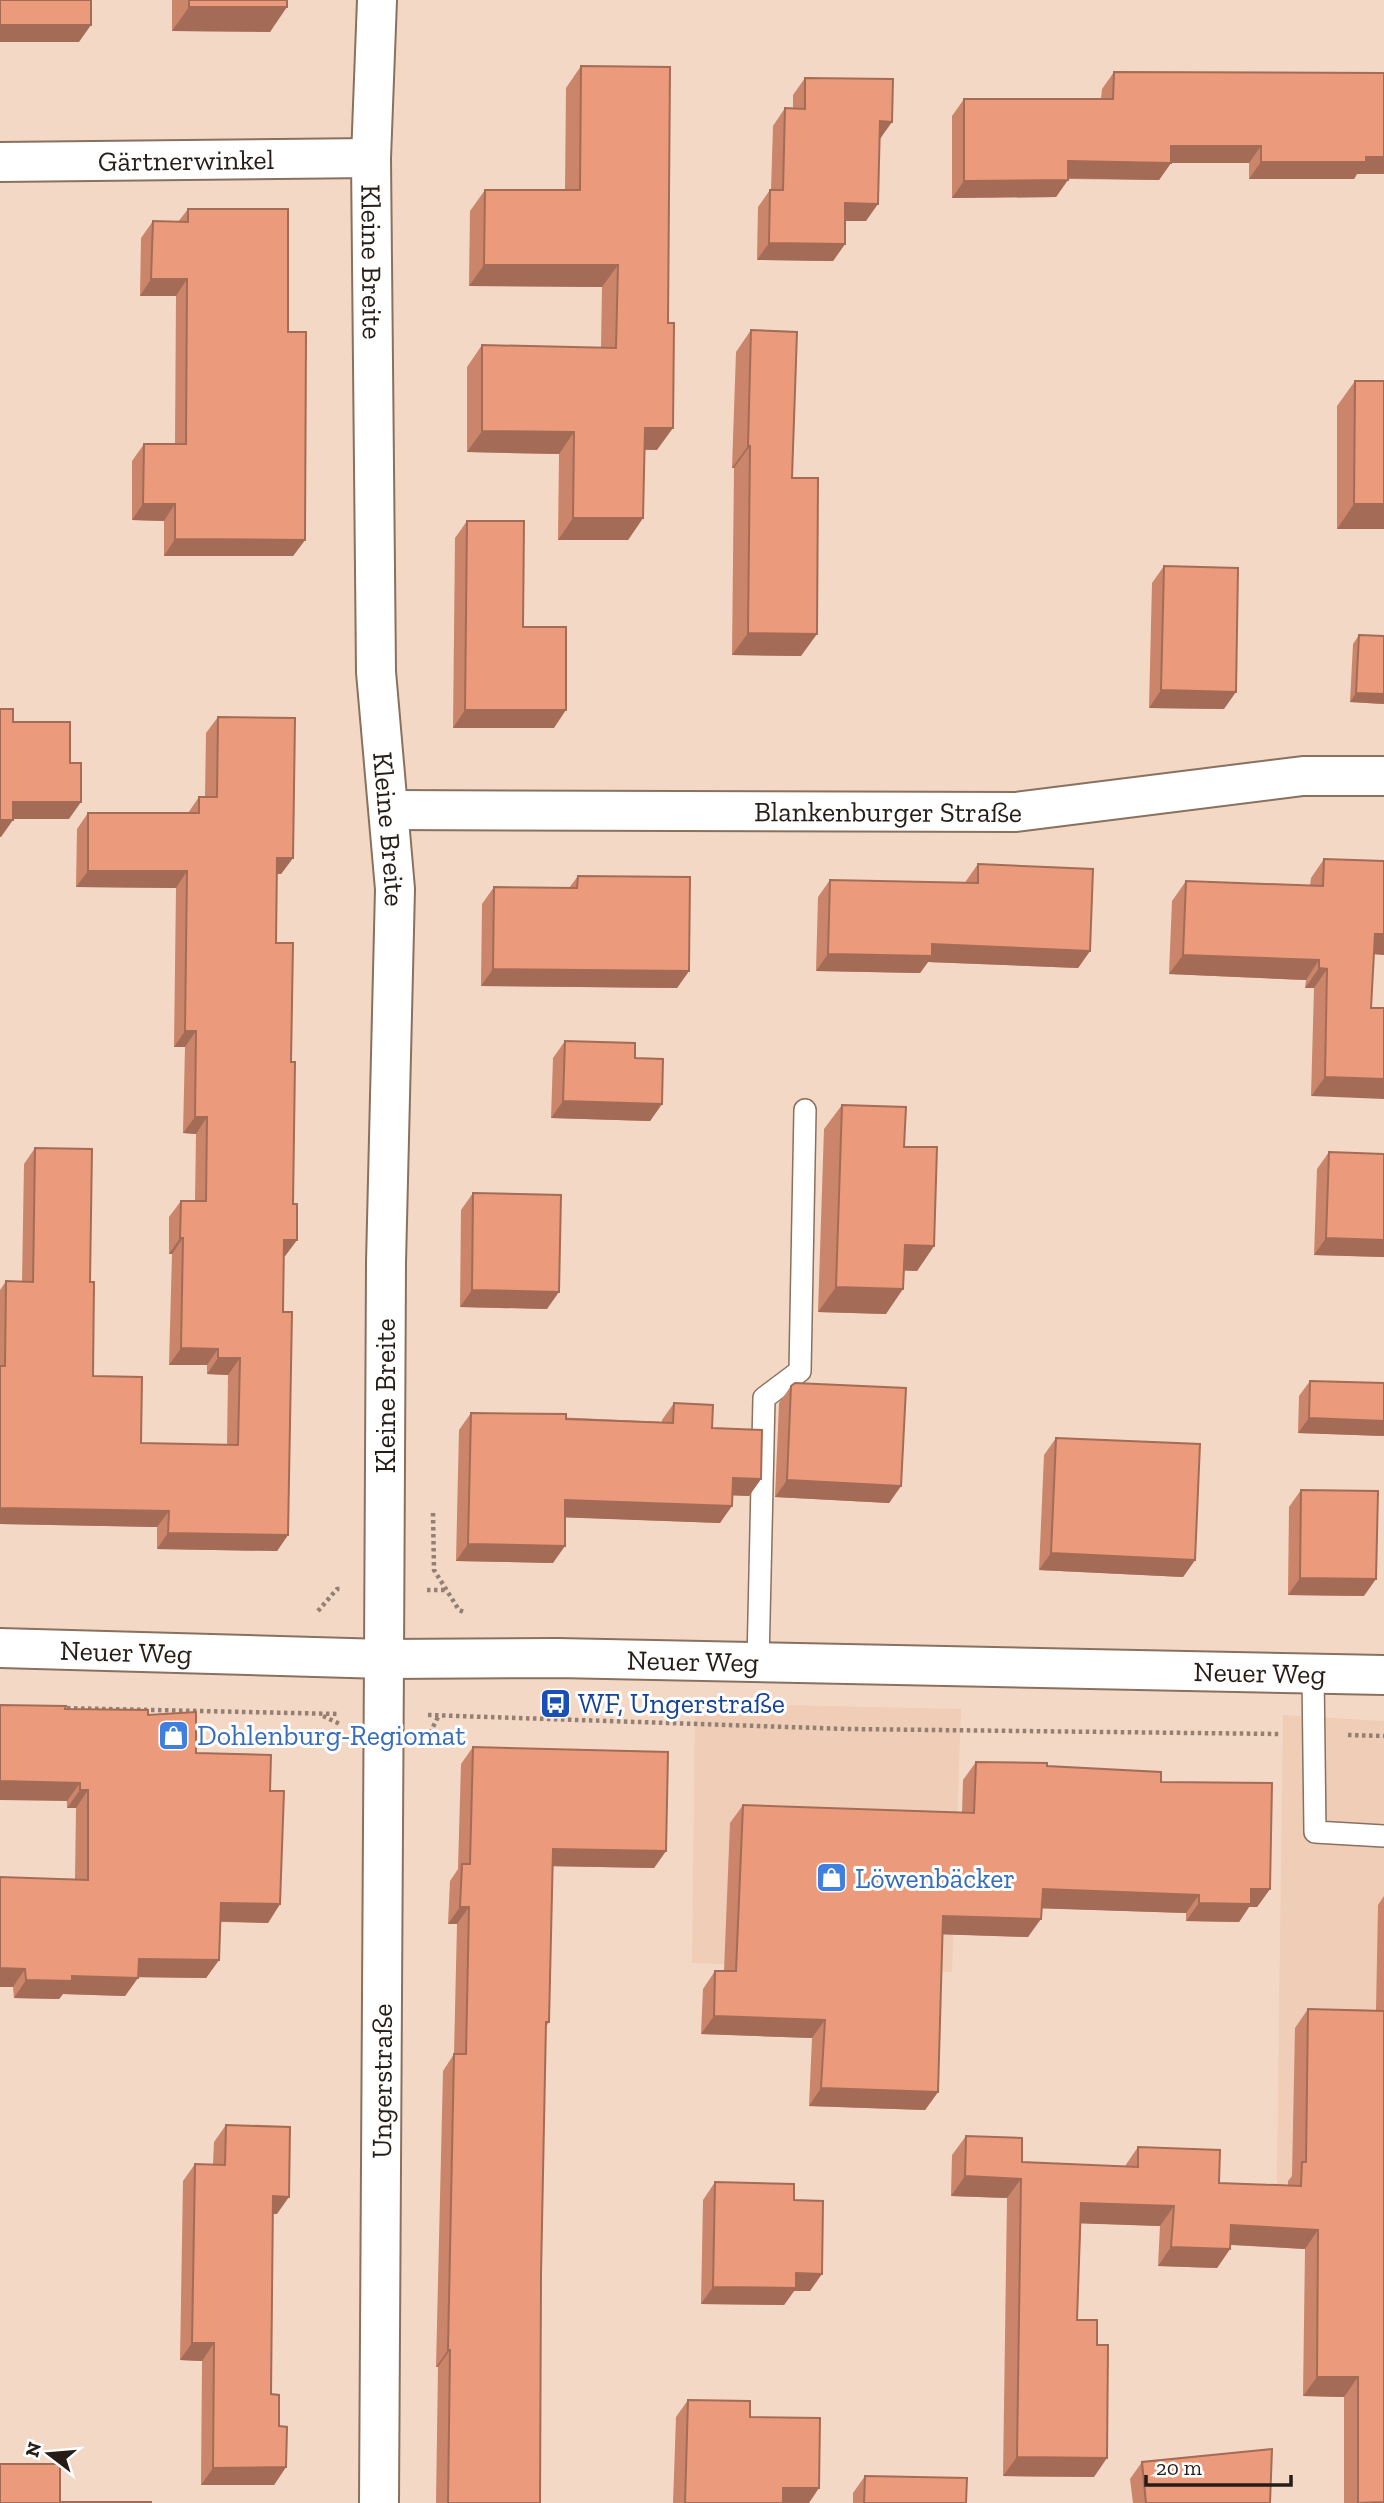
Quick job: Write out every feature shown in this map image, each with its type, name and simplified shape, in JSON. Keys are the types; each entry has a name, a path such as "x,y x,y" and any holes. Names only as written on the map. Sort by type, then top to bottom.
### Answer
{"street":[{"name":"Kleine Breite","path":"377,0 370,158 376,672 395,889 386,1263 384,1659"},
{"name":"Gärtnerwinkel","path":"0,162 370,158"},
{"name":"Blankenburger Straße","path":"389,810 1016,812 1303,776 1384,776"},
{"name":"Neuer Weg","path":"0,1648 384,1659 557,1658 1384,1675"},
{"name":"Ungerstraße","path":"379,2503 384,1659"}],"lane":[{"path":"758,1662 764,1398 800,1371 806,1110"},
{"path":"1313,1674 1315,1832 1384,1836"}],"path":[{"path":"433,1501 434,1570 459,1610 470,1615"},
{"path":"55,1707 319,1714"},
{"path":"439,1716 848,1729 1170,1732"}],"shaded area":[{"path":"695,1703 961,1709 952,1972 692,1963"},
{"path":"1283,1715 1384,1721 1384,2245 1276,2245"}],"building":[{"path":"0,0 91,0 91,25 0,25"},
{"path":"189,0 287,0 287,7 189,7"},
{"path":"581,66 670,67 668,323 674,323 673,428 645,428 643,518 573,518 574,432 482,431 482,345 616,348 618,265 484,265 485,190 580,190"},
{"path":"1114,72 1384,73 1384,157 1366,157 1366,162 1261,162 1261,146 1171,146 1171,163 1068,161 1068,180 964,181 964,99 1113,99"},
{"path":"805,78 893,79 892,122 880,121 878,204 845,203 845,244 769,243 770,190 783,190 785,108 805,109"},
{"path":"188,209 288,209 288,332 306,332 305,540 175,539 175,504 143,504 144,444 186,444 187,279 151,279 153,221 188,222"},
{"path":"751,330 797,332 792,478 818,478 817,634 748,633"},
{"path":"1355,381 1384,381 1384,504 1354,504"},
{"path":"467,521 524,521 523,627 566,627 566,710 465,710"},
{"path":"1164,566 1238,568 1236,692 1161,690"},
{"path":"1359,635 1384,636 1384,694 1356,693"},
{"path":"0,709 13,709 13,722 70,722 70,763 81,763 81,802 13,802 13,820 0,820"},
{"path":"218,717 295,718 293,858 277,858 276,943 293,943 291,1062 295,1062 293,1204 297,1204 297,1240 284,1240 283,1312 292,1312 288,1535 168,1533 169,1511 0,1508 0,1366 5,1366 6,1281 33,1282 35,1148 92,1149 90,1282 94,1282 93,1376 142,1377 141,1443 238,1445 240,1358 218,1358 218,1349 181,1348 181,1201 206,1201 207,1117 195,1117 196,1031 185,1031 187,871 88,871 88,813 199,813 199,797 217,797"},
{"path":"1324,859 1384,861 1384,934 1375,934 1371,1008 1384,1008 1384,1079 1325,1077 1327,969 1319,968 1319,960 1183,955 1186,881 1323,886"},
{"path":"978,864 1093,869 1090,951 932,944 932,956 828,954 830,880 978,883"},
{"path":"578,876 690,877 689,971 493,969 494,887 577,888"},
{"path":"565,1041 635,1043 635,1058 663,1059 662,1104 563,1101"},
{"path":"842,1105 906,1107 904,1147 937,1147 934,1246 905,1245 903,1289 836,1287"},
{"path":"1329,1152 1384,1154 1384,1240 1326,1238"},
{"path":"473,1193 561,1195 559,1292 472,1290"},
{"path":"1310,1381 1384,1383 1384,1421 1309,1418"},
{"path":"795,1383 906,1388 901,1486 787,1480 791,1386"},
{"path":"674,1403 713,1405 712,1428 762,1430 761,1479 733,1478 732,1506 565,1500 565,1546 468,1544 471,1413 566,1414 566,1419 673,1423"},
{"path":"1056,1438 1200,1444 1195,1560 1051,1553"},
{"path":"1301,1490 1378,1491 1376,1579 1300,1578"},
{"path":"0,1705 148,1710 148,1715 196,1712 196,1753 271,1755 270,1791 284,1791 280,1904 221,1903 219,1960 139,1959 138,1978 72,1976 72,1981 26,1980 25,1969 0,1968 0,1877 88,1880 88,1790 80,1790 80,1783 0,1781"},
{"path":"473,1747 668,1752 666,1851 553,1849 549,2022 546,2022 540,2503 448,2503 454,2054 466,2054 469,1907 460,1907 462,1864 470,1864"},
{"path":"976,1762 1047,1763 1047,1766 1161,1772 1161,1782 1272,1783 1270,1889 1251,1889 1251,1904 1199,1903 1199,1895 1043,1889 1041,1919 943,1916 938,2092 821,2088 825,2020 714,2016 715,1971 736,1971 743,1805 974,1813"},
{"path":"1308,2009 1384,2011 1384,2502 1358,2503 1358,2377 1317,2377 1318,2230 1231,2225 1230,2249 1171,2247 1174,2206 1081,2203 1077,2320 1097,2320 1097,2345 1108,2345 1107,2458 1017,2457 1021,2179 965,2176 966,2136 1022,2138 1022,2162 1138,2167 1138,2147 1220,2150 1219,2183 1301,2186 1302,2162 1306,2162"},
{"path":"226,2125 290,2127 289,2197 273,2196 271,2394 279,2395 279,2426 287,2427 286,2467 213,2468 214,2343 192,2343 195,2164 225,2165"},
{"path":"715,2182 794,2184 794,2200 823,2201 822,2274 796,2273 796,2288 713,2287"},
{"path":"688,2400 750,2401 750,2417 820,2418 819,2488 783,2488 783,2503 685,2503"},
{"path":"1272,2449 1270,2503 1146,2503 1142,2462"},
{"path":"0,2464 60,2464 60,2502 151,2503 0,2503"},
{"path":"865,2476 967,2478 966,2503 864,2503"}],"place":[{"name":"WF, Ungerstraße","path":"555,1703"},
{"name":"Dohlenburg-Regiomat","path":"174,1735"},
{"name":"Löwenbäcker","path":"832,1878"}]}
